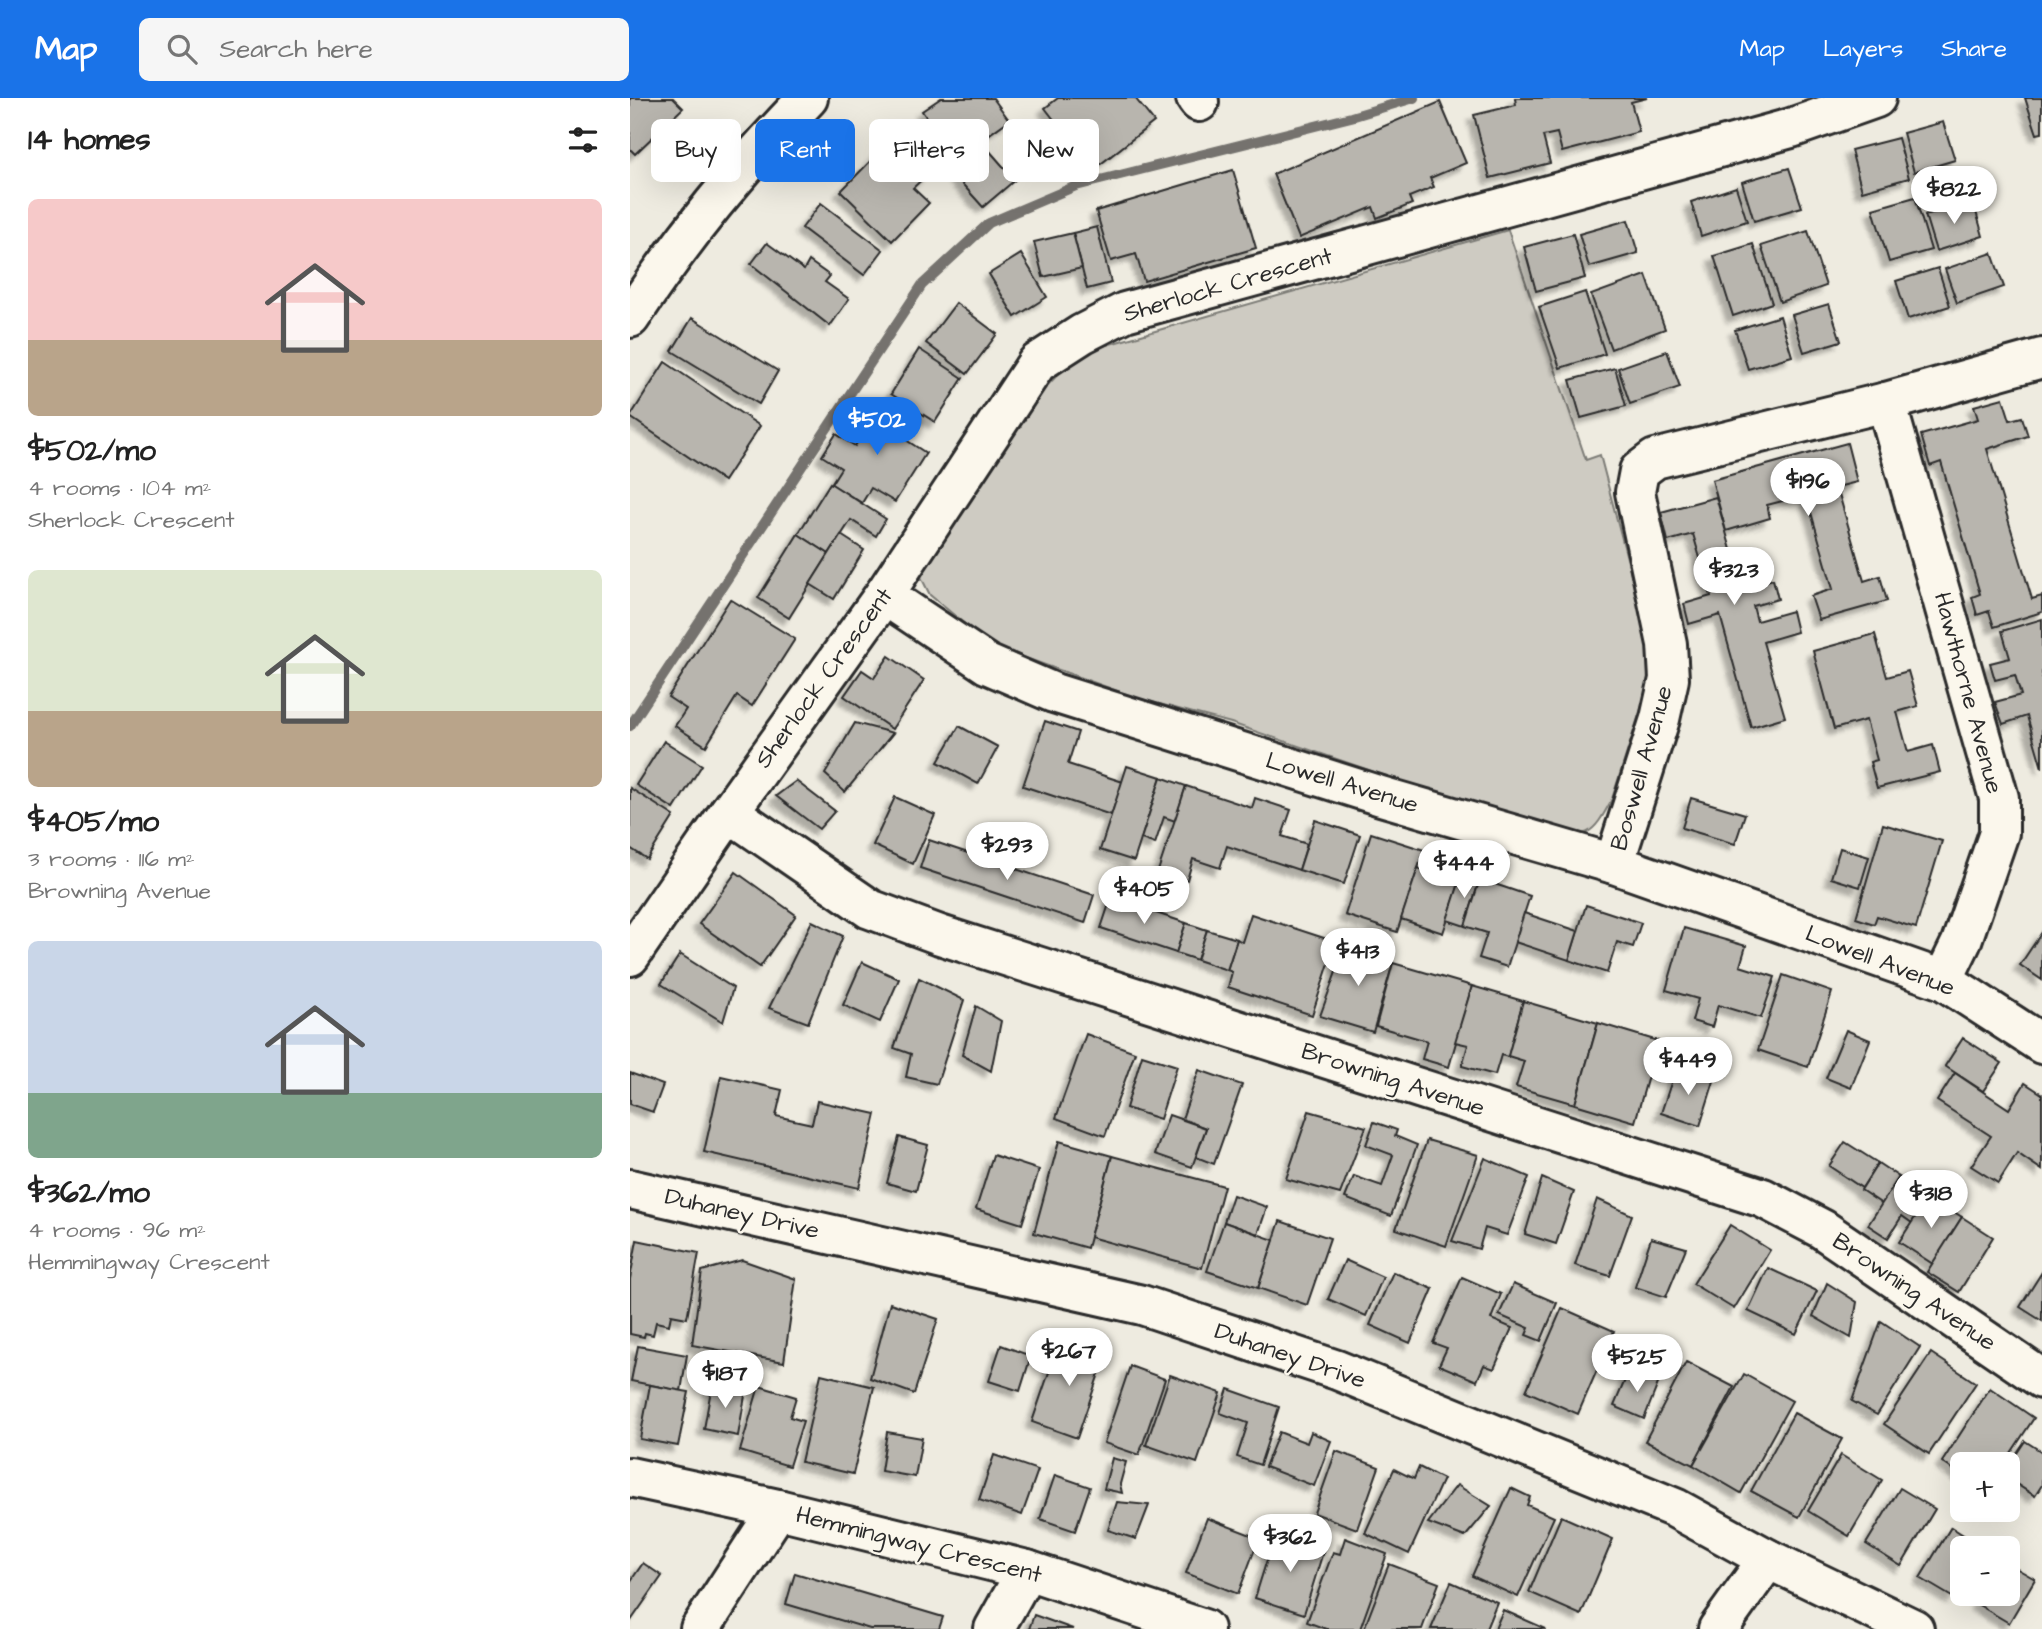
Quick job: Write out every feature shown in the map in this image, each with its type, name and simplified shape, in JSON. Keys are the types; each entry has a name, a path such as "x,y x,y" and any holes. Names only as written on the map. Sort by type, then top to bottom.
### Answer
{"street":[{"path":"630,318 672,254 741,167 808,98"},
{"name":"Sherlock Crescent","path":"630,956 884,595 1037,363 1082,334 1125,312 1786,113 1876,98"},
{"name":"Boswell Avenue","path":"1614,864 1660,719 1669,679 1667,644 1635,492 1639,471 1654,459 1886,402 2042,358"},
{"name":"Hawthorne Avenue","path":"1886,402 1999,798 1999,833 1961,943 1943,979"},
{"name":"Lowell Avenue","path":"884,595 987,664 1054,692 1368,792 1614,864 1943,979 2042,1044"},
{"name":"Browning Avenue","path":"729,812 870,909 1763,1198 1822,1229 2042,1379"},
{"name":"Duhaney Drive","path":"630,1189 1142,1305 1363,1380 1675,1508 1768,1559 1914,1629"},
{"name":"Hemmingway Crescent","path":"630,1477 778,1509 1027,1570 1204,1629"},
{"path":"700,1629 778,1509"},
{"path":"1718,1629 1768,1559"},
{"path":"994,1629 1027,1570"}],"shaded area":[{"path":"1508,230 1586,460 1600,455 1655,665 1612,799 1599,821 1587,832 1570,835 1545,830 1231,723 1137,698 990,645 930,595 921,577 932,546 1044,389 1068,364 1103,346"}],"building":[{"path":"630,98 673,98 683,108 672,119 651,119 651,139 635,154 630,149"},
{"path":"941,98 993,98 1008,119 1003,119 1003,124 989,134 989,119 928,119 922,111"},
{"path":"1058,98 1135,98 1154,122 1099,165 1099,119 1054,119 1045,108"},
{"path":"1515,98 1647,98 1631,102 1639,132 1562,152 1557,133 1543,136 1550,163 1490,178 1474,115 1516,105"},
{"path":"2025,98 2042,98 2042,133 2037,134"},
{"path":"1440,102 1466,163 1430,178 1434,187 1409,197 1412,204 1377,218 1373,207 1299,238 1273,174"},
{"path":"1943,122 1955,160 1914,172 1903,133"},
{"path":"1898,138 1909,178 1862,191 1851,150"},
{"path":"989,150 1003,166 1003,182 1013,182 983,207 960,182 989,182"},
{"path":"869,162 869,182 919,182 913,188 929,203 892,241 841,191 850,182 855,182 855,177"},
{"path":"1789,168 1802,207 1754,221 1742,182"},
{"path":"1233,170 1256,248 1144,281 1136,254 1111,261 1096,211"},
{"path":"1736,187 1747,221 1701,236 1691,202"},
{"path":"1915,197 1931,250 1889,262 1873,209"},
{"path":"1973,201 1983,236 1936,251 1925,215"},
{"path":"821,203 883,250 864,275 802,228"},
{"path":"1628,220 1638,253 1589,267 1579,234"},
{"path":"1097,227 1111,283 1087,289 1073,233"},
{"path":"1808,231 1826,286 1780,302 1761,246"},
{"path":"1073,233 1082,268 1043,277 1034,242"},
{"path":"1573,234 1585,278 1536,291 1524,247"},
{"path":"767,243 804,270 809,261 830,276 825,282 849,299 830,326 751,264"},
{"path":"1753,244 1772,303 1733,316 1714,256"},
{"path":"1992,253 2004,287 1957,303 1945,269"},
{"path":"1021,254 1047,297 1015,317 989,274"},
{"path":"1938,268 1950,306 1908,319 1896,281"},
{"path":"1646,275 1665,329 1611,349 1591,295"},
{"path":"1585,292 1605,354 1560,368 1539,307"},
{"path":"956,303 997,334 967,374 926,343"},
{"path":"1829,304 1841,341 1804,352 1792,315"},
{"path":"1780,316 1792,356 1748,369 1735,330"},
{"path":"692,318 778,371 759,404 672,351"},
{"path":"919,349 963,378 935,422 891,394"},
{"path":"1667,351 1680,387 1630,404 1618,368"},
{"path":"665,362 760,426 724,481 630,417"},
{"path":"1615,368 1626,406 1581,418 1570,380"},
{"path":"2003,398 2010,420 2022,417 2028,436 1987,449 2032,599 2042,596 2042,612 1994,627 1989,611 1977,615 1972,597 1980,594 1941,462 1930,466 1921,435 1978,419 1974,406"},
{"path":"885,400 915,419 903,438 926,453 895,502 871,488 862,503 831,484 841,468 822,456 836,434 855,446"},
{"path":"1847,443 1857,482 1837,487 1864,581 1880,576 1887,601 1819,620 1811,596 1833,589 1806,495 1767,505 1770,518 1726,531 1712,480"},
{"path":"830,483 886,519 876,536 851,520 829,554 798,534"},
{"path":"1716,497 1742,588 1773,579 1778,599 1753,606 1757,621 1792,611 1797,632 1763,642 1785,717 1751,727 1720,615 1689,624 1684,604 1711,596 1693,534 1668,541 1661,512"},
{"path":"798,534 829,554 789,618 758,598"},
{"path":"841,535 864,550 834,599 810,584"},
{"path":"730,599 795,639 752,706 737,696 706,746 675,726 686,709 668,697"},
{"path":"2042,619 2042,768 2027,716 2003,724 1995,702 2021,695 2015,675 1995,680 1990,663 2010,658 2002,631"},
{"path":"1875,634 1887,677 1908,671 1918,706 1897,712 1908,752 1933,745 1940,772 1877,788 1870,762 1877,760 1866,720 1834,729 1813,651"},
{"path":"889,656 924,680 892,729 844,696 862,670 874,678"},
{"path":"1045,721 1078,732 1068,764 1123,782 1111,815 1023,786"},
{"path":"855,723 893,733 845,792 825,774"},
{"path":"959,726 998,747 978,784 938,762"},
{"path":"664,741 702,765 674,809 636,785"},
{"path":"1127,766 1161,777 1134,861 1100,850"},
{"path":"1161,777 1186,786 1175,821 1164,817 1155,844 1141,839"},
{"path":"796,781 835,811 819,829 776,796"},
{"path":"1186,786 1252,808 1255,798 1291,810 1282,836 1307,844 1299,870 1227,846 1220,868 1193,859 1187,880 1158,871"},
{"path":"630,788 674,816 647,859 630,848"},
{"path":"895,797 935,815 913,864 873,845"},
{"path":"1691,798 1745,814 1735,844 1682,828"},
{"path":"1315,820 1360,835 1344,884 1299,870"},
{"path":"1883,824 1942,841 1916,928 1877,916 1874,924 1856,918"},
{"path":"1371,833 1424,850 1397,932 1345,915"},
{"path":"929,840 1094,895 1085,923 920,868"},
{"path":"1840,848 1869,857 1860,887 1831,878"},
{"path":"1418,868 1460,881 1443,933 1401,919"},
{"path":"736,872 796,915 760,967 699,924"},
{"path":"1462,874 1480,879 1465,926 1447,920"},
{"path":"1480,879 1530,896 1507,967 1479,958 1487,933 1465,926"},
{"path":"1111,898 1186,923 1176,953 1101,928"},
{"path":"1586,905 1641,923 1633,947 1617,942 1607,973 1569,960"},
{"path":"1524,913 1578,931 1569,960 1515,942"},
{"path":"1251,914 1336,942 1312,1015 1228,987 1232,972 1227,970 1237,939 1242,942"},
{"path":"812,921 843,936 808,1023 769,1008"},
{"path":"1186,923 1207,930 1197,960 1176,953"},
{"path":"1684,928 1746,946 1740,966 1775,977 1761,1018 1718,1005 1712,1027 1692,1021 1698,999 1666,990"},
{"path":"1207,930 1237,939 1227,970 1197,960"},
{"path":"2042,932 2042,980 2020,965"},
{"path":"1348,939 1393,963 1373,1032 1320,1016"},
{"path":"680,954 733,988 723,1022 661,984"},
{"path":"862,962 899,979 880,1022 843,1005"},
{"path":"1393,963 1472,986 1449,1067 1422,1059 1427,1041 1376,1026"},
{"path":"1783,975 1832,992 1808,1067 1758,1050"},
{"path":"919,978 964,1000 937,1084 906,1077 911,1054 894,1048"},
{"path":"1472,986 1523,1001 1508,1057 1501,1055 1495,1075 1462,1066 1468,1045 1455,1042"},
{"path":"1523,1001 1598,1023 1575,1104 1516,1087 1524,1061 1508,1056"},
{"path":"976,1006 1001,1021 991,1071 962,1055"},
{"path":"1598,1023 1658,1041 1635,1122 1575,1104"},
{"path":"1846,1030 1870,1040 1851,1088 1826,1078"},
{"path":"1086,1034 1135,1052 1105,1136 1056,1118"},
{"path":"1963,1038 2002,1063 1983,1091 1945,1066"},
{"path":"1142,1055 1177,1066 1160,1119 1126,1108"},
{"path":"1676,1068 1714,1081 1700,1126 1661,1113"},
{"path":"1199,1070 1242,1085 1214,1164 1196,1157 1206,1128 1182,1119"},
{"path":"630,1073 663,1085 653,1112 630,1104"},
{"path":"1955,1073 2009,1109 2025,1083 2042,1094 2042,1170 2017,1153 1998,1183 1971,1166 1991,1136 1937,1101"},
{"path":"721,1076 782,1090 776,1116 812,1124 817,1101 876,1114 859,1188 704,1152"},
{"path":"1309,1111 1366,1127 1340,1194 1286,1179"},
{"path":"1169,1115 1206,1128 1192,1167 1155,1154"},
{"path":"1374,1122 1397,1130 1395,1136 1417,1145 1391,1216 1345,1198 1354,1176 1382,1186 1393,1155 1366,1145"},
{"path":"899,1137 928,1145 916,1191 887,1183"},
{"path":"1427,1140 1478,1155 1446,1246 1396,1229"},
{"path":"1059,1141 1112,1156 1087,1248 1034,1233"},
{"path":"1845,1142 1878,1163 1862,1188 1829,1166"},
{"path":"993,1155 1039,1170 1022,1224 976,1209"},
{"path":"1112,1156 1224,1186 1202,1268 1090,1237"},
{"path":"1485,1158 1529,1177 1507,1235 1485,1228 1479,1249 1452,1241"},
{"path":"1878,1163 1899,1177 1882,1204 1861,1190"},
{"path":"1899,1177 1929,1196 1912,1223 1902,1216 1888,1238 1868,1225"},
{"path":"1542,1178 1574,1192 1556,1244 1525,1234"},
{"path":"1233,1195 1267,1207 1258,1234 1224,1222"},
{"path":"1929,1196 1962,1217 1933,1264 1899,1242"},
{"path":"1597,1199 1632,1215 1610,1276 1575,1265"},
{"path":"1962,1217 1993,1237 1959,1292 1927,1272"},
{"path":"1280,1221 1330,1238 1307,1305 1258,1288"},
{"path":"1224,1222 1274,1240 1258,1288 1207,1271"},
{"path":"1730,1225 1770,1250 1734,1309 1693,1284"},
{"path":"1651,1238 1686,1248 1666,1297 1635,1287"},
{"path":"637,1240 699,1253 687,1318 671,1315 669,1325 656,1322 653,1335 645,1333 644,1337 630,1334 630,1279"},
{"path":"742,1260 796,1279 784,1362 692,1345 702,1271"},
{"path":"1345,1260 1383,1277 1366,1316 1328,1299"},
{"path":"1768,1268 1817,1291 1796,1334 1748,1311"},
{"path":"1393,1272 1433,1289 1410,1343 1370,1325"},
{"path":"2042,1272 2042,1321 2020,1307"},
{"path":"1462,1277 1501,1294 1491,1319 1512,1328 1494,1369 1484,1365 1477,1381 1439,1365 1447,1348 1433,1343"},
{"path":"1827,1283 1857,1302 1851,1338 1813,1316"},
{"path":"1513,1284 1557,1303 1541,1341 1526,1335 1529,1328 1499,1315"},
{"path":"890,1303 938,1319 914,1394 870,1378"},
{"path":"1562,1308 1614,1331 1578,1414 1526,1391"},
{"path":"1881,1321 1920,1347 1877,1415 1852,1401"},
{"path":"1061,1337 1106,1353 1077,1438 1032,1422"},
{"path":"1001,1345 1031,1356 1020,1391 989,1381"},
{"path":"638,1346 687,1355 681,1391 631,1381"},
{"path":"1931,1353 1976,1383 1929,1454 1884,1424"},
{"path":"1686,1362 1734,1387 1693,1465 1645,1441"},
{"path":"1130,1366 1165,1379 1139,1455 1104,1443"},
{"path":"1630,1368 1659,1381 1644,1419 1614,1406"},
{"path":"821,1374 874,1387 853,1474 801,1462"},
{"path":"1744,1374 1792,1401 1741,1493 1693,1465"},
{"path":"1170,1375 1221,1393 1197,1463 1146,1445"},
{"path":"712,1384 746,1390 738,1436 704,1429"},
{"path":"650,1385 689,1392 678,1446 640,1439"},
{"path":"759,1386 796,1397 790,1417 803,1421 789,1466 740,1451"},
{"path":"1990,1388 2034,1418 2012,1452 1950,1452 1950,1468 1942,1462"},
{"path":"1228,1389 1279,1407 1260,1465 1237,1457 1248,1423 1220,1413"},
{"path":"1794,1413 1842,1439 1799,1517 1751,1491"},
{"path":"887,1432 922,1438 915,1477 881,1471"},
{"path":"1279,1432 1307,1443 1311,1432 1331,1441 1314,1486 1265,1467"},
{"path":"2025,1441 2042,1452 2042,1485 2035,1496 2020,1486 2020,1452 2018,1452"},
{"path":"1336,1451 1379,1467 1357,1529 1314,1513"},
{"path":"994,1455 1038,1470 1022,1515 979,1500"},
{"path":"1841,1455 1882,1480 1849,1536 1808,1511"},
{"path":"1112,1458 1126,1462 1120,1484 1122,1493 1104,1489"},
{"path":"1419,1467 1443,1479 1409,1554 1365,1533 1394,1469 1414,1479"},
{"path":"1055,1475 1090,1487 1075,1531 1040,1519"},
{"path":"1457,1485 1491,1506 1465,1537 1428,1523"},
{"path":"1511,1488 1530,1497 1527,1505 1554,1517 1518,1597 1472,1576"},
{"path":"1900,1488 1935,1509 1901,1566 1866,1544"},
{"path":"1117,1502 1149,1505 1136,1539 1108,1530"},
{"path":"1561,1516 1613,1539 1581,1615 1529,1592"},
{"path":"1207,1518 1259,1538 1238,1594 1186,1573"},
{"path":"1951,1527 1965,1536 1950,1536 1950,1596 1920,1578"},
{"path":"1275,1534 1324,1549 1304,1614 1255,1598"},
{"path":"1345,1538 1387,1554 1360,1629 1326,1629 1307,1622 1333,1552 1340,1554"},
{"path":"643,1563 662,1576 630,1622 630,1582"},
{"path":"1389,1564 1439,1583 1422,1629 1364,1629"},
{"path":"2020,1570 2035,1579 2020,1604"},
{"path":"795,1573 943,1617 939,1629 870,1629 786,1604"},
{"path":"1451,1582 1497,1602 1486,1629 1431,1629"},
{"path":"1980,1606 2019,1606 2009,1623"},
{"path":"1503,1610 1546,1629 1495,1629"},
{"path":"1034,1615 1073,1629 1029,1629"}],"waterway":[{"path":"630,726 922,285 989,223 1076,186 1351,117 1414,98"}]}
